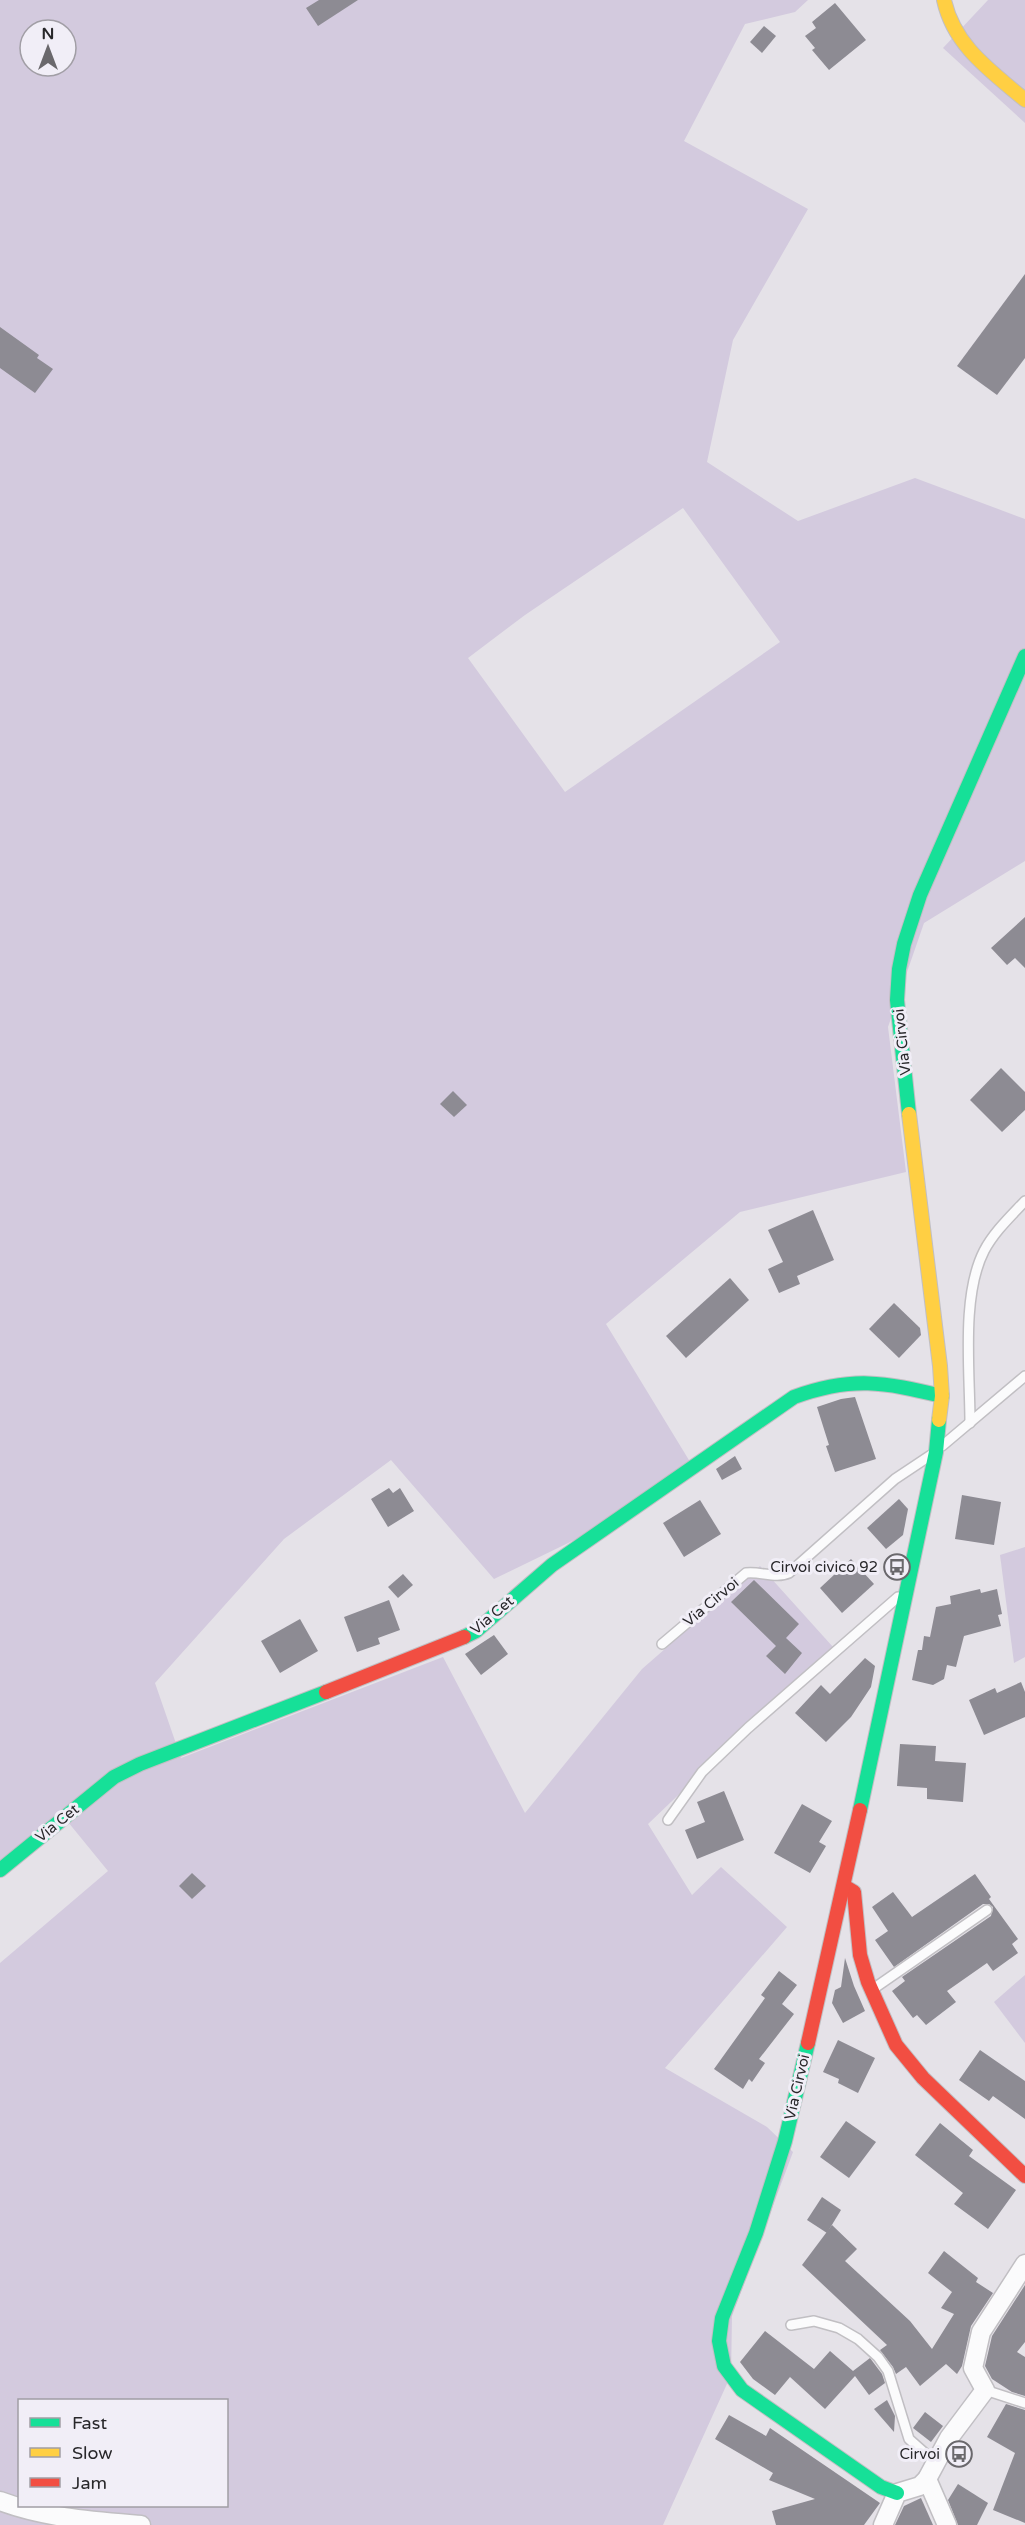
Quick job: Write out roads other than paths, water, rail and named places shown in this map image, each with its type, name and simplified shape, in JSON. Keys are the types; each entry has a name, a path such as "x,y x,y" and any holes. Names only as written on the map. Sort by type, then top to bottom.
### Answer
{"street":[{"path":"944,0 954,32 969,50 1025,100"},
{"name":"Via Cirvoi","path":"897,2493 881,2487 742,2390 724,2366 718,2341 722,2318 756,2233 784,2141 844,1886 936,1452 942,1396 937,1333 901,1046 897,994 900,960 908,927 920,895 1025,656"},
{"name":"Via Cet","path":"0,1870 114,1777 140,1764 451,1644 476,1631 552,1565 795,1397 836,1384 867,1380 942,1396"},
{"path":"844,1886 854,1892 860,1955 871,1990 896,2045 923,2078 1025,2176"},
{"path":"883,2525 897,2493 920,2486 949,2438 985,2390 973,2368 981,2332 1025,2264"},
{"path":"931,2471 947,2525"},
{"path":"0,2500 21,2509 74,2520 141,2525"}],"lane":[{"path":"970,1423 970,1293 975,1271 985,1248 1001,1226 1025,1202"},
{"name":"Via Cirvoi","path":"662,1644 746,1573 757,1572 783,1576 789,1573 895,1479 936,1452 1025,1376"},
{"path":"668,1820 702,1772 748,1728 906,1590"},
{"path":"871,1990 987,1910"},
{"path":"791,2325 814,2321 838,2328 858,2339 878,2357 888,2371 909,2439 931,2471"},
{"path":"985,2390 1025,2403"}],"place":[{"name":"Cirvoi civico 92","path":"897,1567"},
{"name":"Cirvoi","path":"959,2454"}]}
